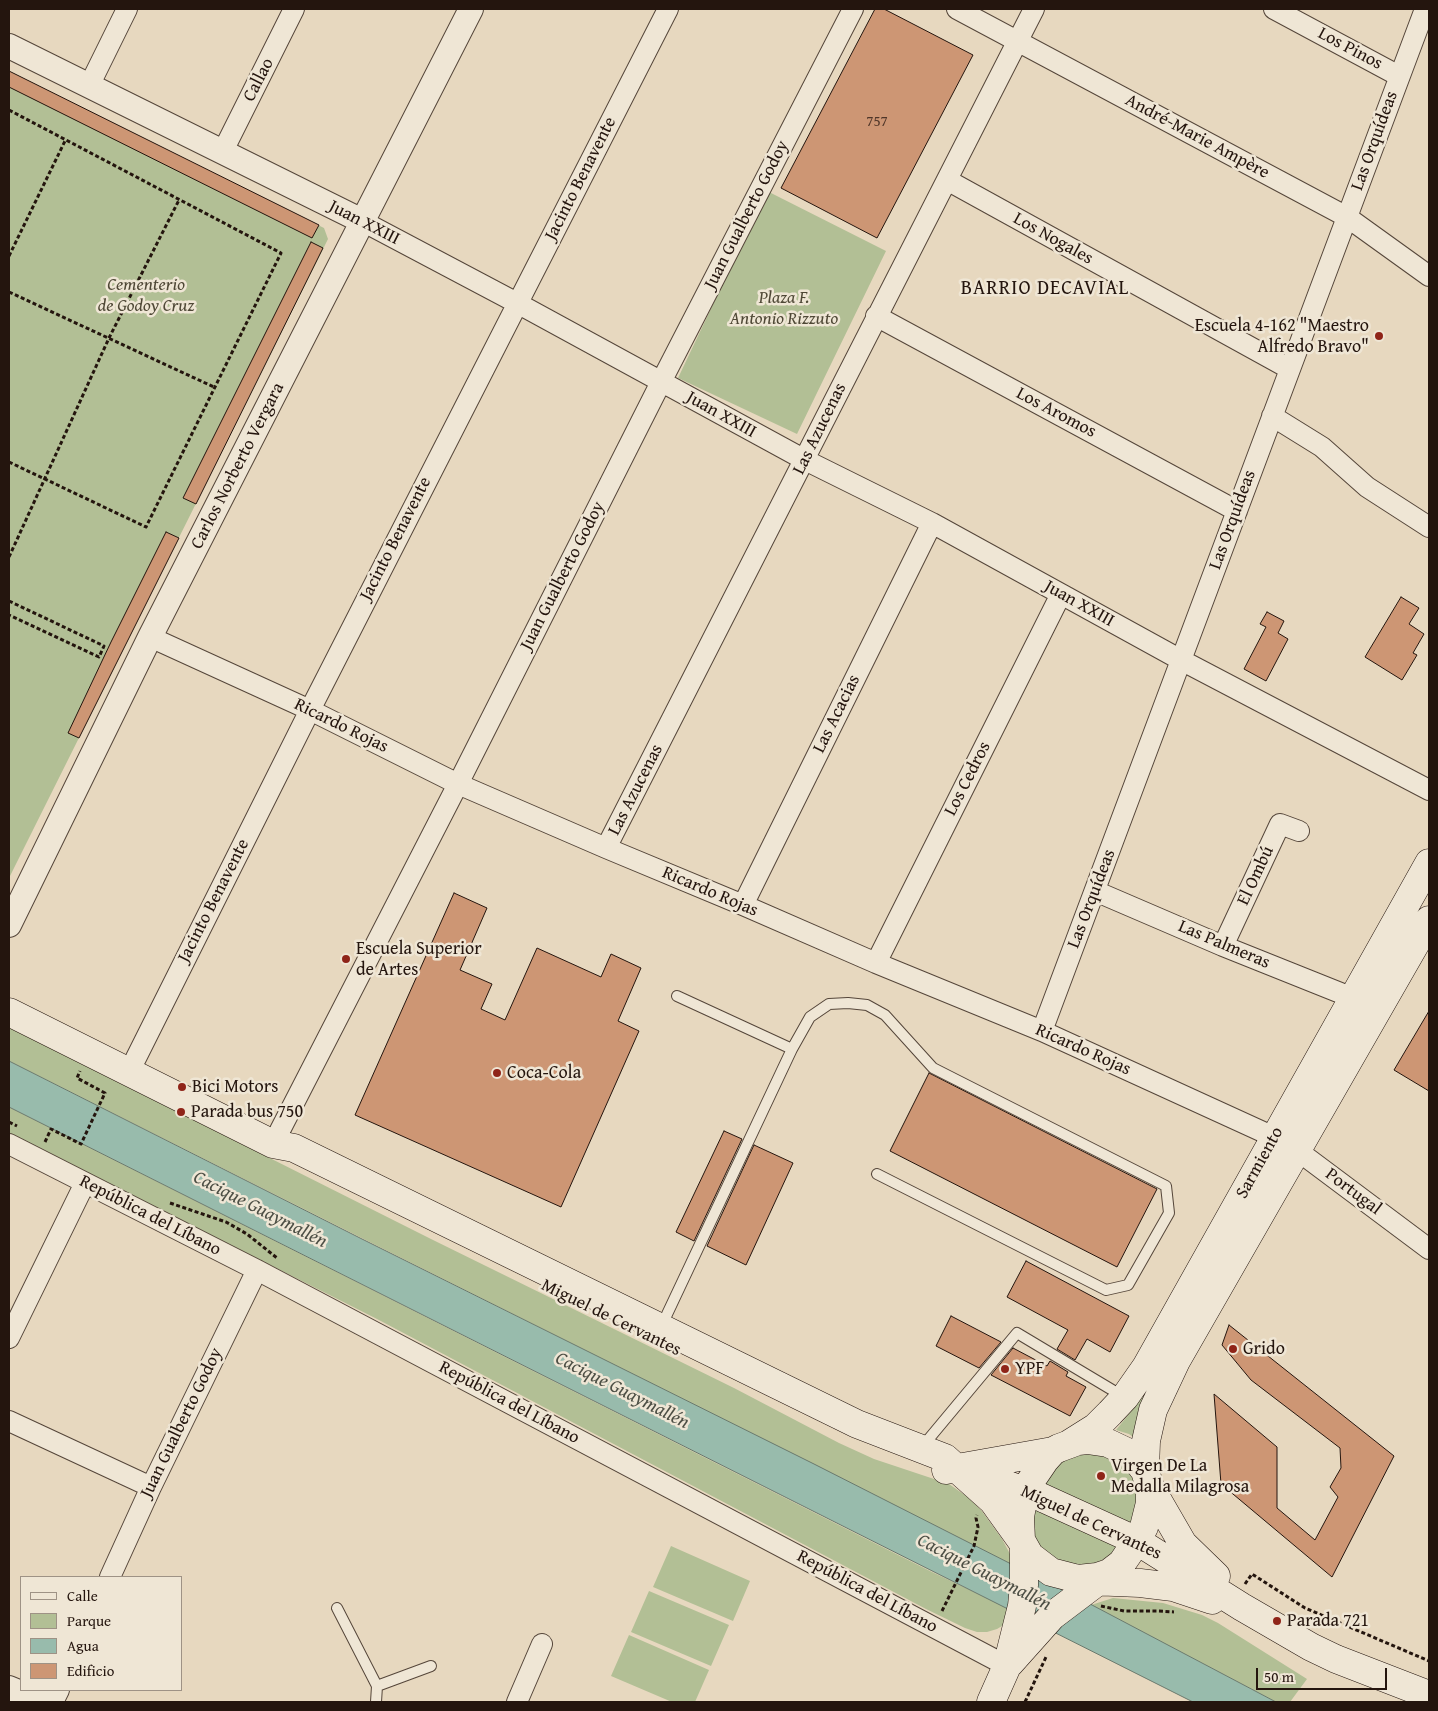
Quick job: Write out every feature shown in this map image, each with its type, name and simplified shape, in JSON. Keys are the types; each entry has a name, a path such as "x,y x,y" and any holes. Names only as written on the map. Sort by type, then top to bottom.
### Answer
{"main road":[{"name":"Sarmiento","path":"1032,1620 1052,1616 1122,1563 1137,1541 1150,1503 1146,1441 1157,1398 1190,1337 1286,1144 1353,998 1429,863"},
{"name":"Sarmiento","path":"1061,1448 1096,1427 1125,1397 1146,1367 1429,920"},
{"name":"Miguel de Cervantes","path":"9,1012 273,1144 294,1148 856,1424 946,1458 993,1501 1023,1552 1051,1572 1092,1584 1140,1584 1173,1587 1189,1591 1229,1607 1242,1607"},
{"name":"Miguel de Cervantes","path":"273,1144 288,1158 873,1447 942,1471 1061,1448 1087,1440 1108,1443 1127,1452 1148,1479 1183,1544 1238,1595 1242,1607"},
{"path":"991,1702 1007,1666 1032,1620 1024,1592 1020,1517 1025,1491 1032,1476 1061,1448"},
{"name":"Miguel de Cervantes","path":"958,1468 1025,1491 1137,1541 1287,1634 1336,1659 1429,1695"}],"street":[{"path":"89,86 127,9"},
{"name":"Callao","path":"223,151 294,9"},
{"name":"Carlos Norberto Vergara","path":"9,925 150,637 471,9"},
{"name":"Jacinto Benavente","path":"129,1072 310,710 668,9"},
{"name":"Juan Gualberto Godoy","path":"273,1144 458,784 660,382 853,9"},
{"name":"André-Marie Ampère","path":"956,9 1018,40 1347,217 1429,276"},
{"name":"Las Azucenas","path":"606,848 1034,9"},
{"name":"Los Pinos","path":"1274,9 1399,76"},
{"name":"Las Orquídeas","path":"1042,1031 1424,9"},
{"name":"Juan XXIII","path":"9,46 362,221 805,460 932,523 1181,660 1429,790"},
{"name":"Los Nogales","path":"947,180 1290,369"},
{"name":"Los Aromos","path":"876,316 1237,511"},
{"path":"1272,416 1322,447 1367,487 1429,528"},
{"name":"Las Acacias","path":"743,905 932,523"},
{"name":"Los Cedros","path":"876,963 1061,594"},
{"name":"Ricardo Rojas","path":"150,637 310,710 458,784 876,963 1042,1031 1286,1144"},
{"name":"El Ombú","path":"1224,946 1280,824 1299,832"},
{"name":"Las Palmeras","path":"1095,891 1353,998"},
{"name":"República del Líbano","path":"9,1144 257,1270 1007,1666"},
{"name":"Portugal","path":"1286,1144 1429,1249"},
{"path":"9,1338 85,1183"},
{"name":"Juan Gualberto Godoy","path":"110,1576 257,1270"},
{"path":"9,1421 151,1488"},
{"path":"517,1702 542,1644"},
{"path":"9,1688 43,1702"}],"lane":[{"path":"677,996 792,1049"},
{"path":"661,1328 792,1049 810,1017 829,1004 848,1002 867,1005 885,1015 933,1068 1166,1186 1169,1213 1128,1285 1106,1290 878,1174"},
{"path":"920,1449 1017,1333 1125,1397"},
{"path":"337,1608 377,1686 376,1702"},
{"path":"377,1686 431,1666"}],"path":[{"path":"9,110 281,253 146,527 9,462"},
{"path":"9,256 65,141"},
{"path":"9,557 109,338 179,200"},
{"path":"9,292 216,388"},
{"path":"9,601 104,646 99,657 9,615"},
{"path":"37,1158 51,1129 81,1144 105,1093"},
{"path":"942,1612 974,1546"},
{"path":"1025,1702 1048,1654"}],"green space":[{"name":"Cementerio de Godoy Cruz","path":"9,71 324,228 328,239 9,878"},
{"name":"Plaza F. Antonio Rizzuto","path":"767,191 886,251 797,434 678,378"},
{"path":"9,1027 431,1239 734,1388 839,1443 874,1459 949,1484 969,1498 981,1510 1002,1539 1010,1554 1013,1565 9,1061"},
{"path":"9,1107 932,1572 1012,1610 1009,1618 997,1629 977,1632 926,1609 377,1319 9,1133"},
{"path":"1150,1388 1137,1440 1129,1434 1116,1430"},
{"path":"1079,1449 1124,1460 1140,1488 1133,1527 1039,1486 1049,1470"},
{"path":"1032,1504 1121,1546 1108,1557 1093,1565 1064,1566 1034,1541"},
{"path":"671,1546 750,1581 733,1621 653,1587"},
{"path":"649,1591 729,1625 711,1666 631,1632"},
{"path":"1113,1598 1163,1603 1202,1615 1307,1679 1290,1702 1276,1702 1091,1605"},
{"path":"629,1635 709,1670 695,1702 672,1702 611,1676"}],"water":[{"name":"Cacique Guaymallén","path":"9,1061 814,1464 1092,1605 1276,1702 1193,1702 9,1107"}],"building":[{"path":"875,9 884,9 973,55 877,238 781,188"},
{"path":"9,71 319,225 312,238 9,87"},
{"path":"311,242 323,248 196,504 183,498"},
{"path":"166,532 179,538 79,738 68,733 111,642"},
{"path":"1401,597 1419,608 1409,624 1424,634 1413,653 1417,655 1402,680 1365,657"},
{"path":"1267,612 1284,621 1278,633 1288,639 1266,681 1244,669 1266,627 1260,624"},
{"name":"Coca-Cola","path":"454,893 487,908 460,970 492,984 481,1009 505,1020 537,948 601,977 611,954 641,968 618,1021 639,1031 561,1207 355,1115"},
{"path":"1429,1011 1429,1091 1394,1070"},
{"path":"929,1073 1157,1189 1117,1267 890,1151"},
{"path":"724,1131 742,1139 694,1241 676,1232"},
{"path":"754,1145 793,1163 746,1265 707,1246"},
{"path":"1026,1261 1129,1316 1110,1352 1087,1339 1075,1360 1057,1349 1068,1330 1007,1297"},
{"path":"951,1316 1001,1342 979,1368 936,1346"},
{"path":"1229,1325 1394,1456 1332,1577 1221,1484 1214,1394 1277,1447 1277,1508 1315,1540 1338,1497 1330,1487 1341,1468 1340,1448 1251,1380 1222,1345"},
{"path":"1013,1348 1047,1366 1050,1361 1068,1372 1066,1376 1086,1387 1070,1416 991,1375"}],"place":[{"name":"Escuela 4-162 \"Maestro Alfredo Bravo\"","path":"1379,336"},
{"name":"Escuela Superior de Artes","path":"346,959"},
{"name":"Coca-Cola","path":"497,1073"},
{"name":"Bici Motors","path":"182,1087"},
{"name":"Parada bus 750","path":"181,1112"},
{"name":"Grido","path":"1233,1349"},
{"name":"YPF","path":"1005,1369"},
{"name":"Virgen De La Medalla Milagrosa","path":"1101,1476"},
{"name":"Parada 721","path":"1277,1621"}],"district":[{"name":"BARRIO DECAVIAL","path":"1045,289"}]}
